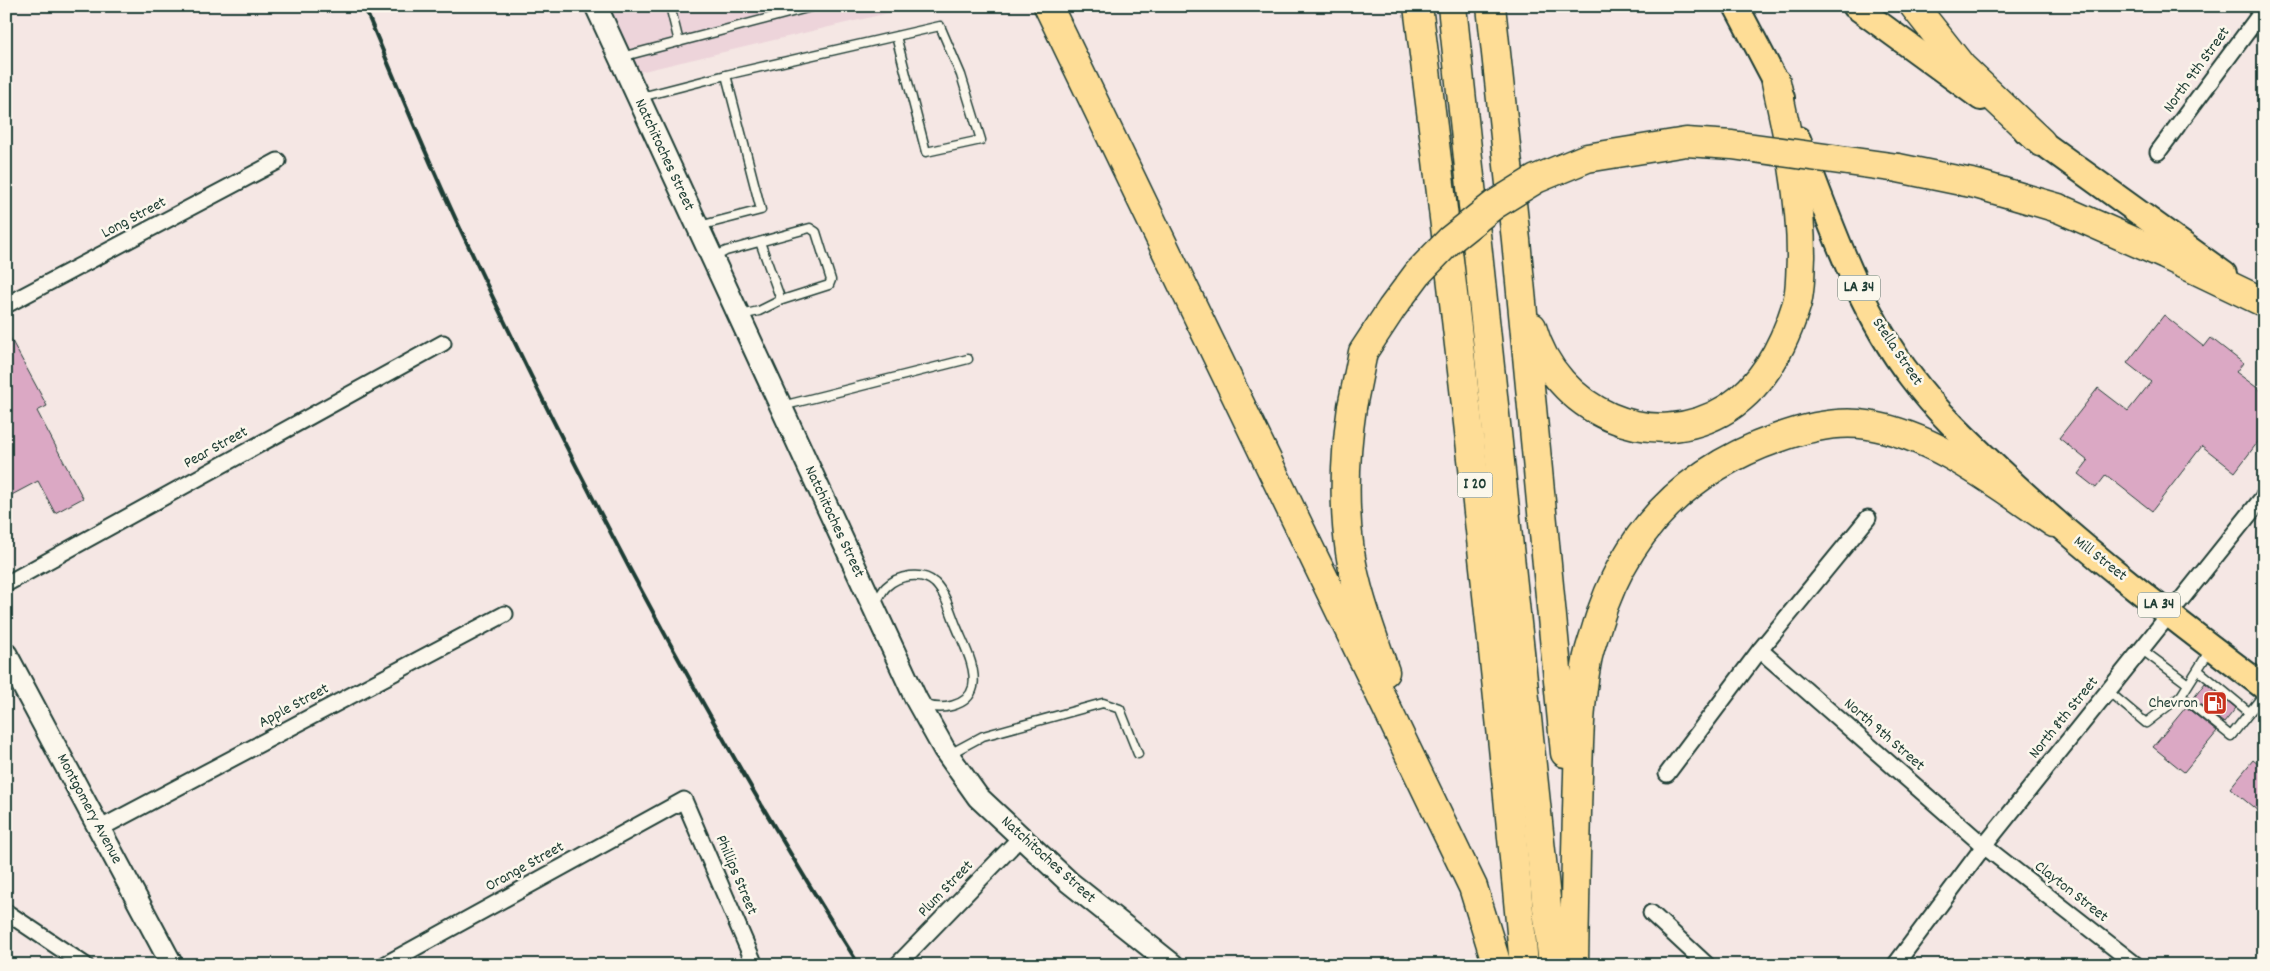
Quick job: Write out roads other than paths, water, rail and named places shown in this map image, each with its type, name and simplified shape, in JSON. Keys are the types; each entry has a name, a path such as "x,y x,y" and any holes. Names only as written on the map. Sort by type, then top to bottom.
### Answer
{"highway":[{"path":"1048,6 1474,887"},
{"name":"I 20","path":"1418,6 1461,354 1503,740 1524,965"},
{"name":"I 20","path":"1452,6 1553,965"},
{"path":"1491,6 1516,240 1575,854"},
{"path":"1914,6 1962,67 2041,142"},
{"path":"1516,240 1528,313 1535,337 1550,368 1566,387 1589,408 1636,426 1660,427 1685,425 1727,408 1747,393 1768,369 1797,305 1801,222 1796,175 1776,82"},
{"path":"1497,965 1474,887 1392,691 1363,606 1350,552 1346,494 1346,445 1363,352 1418,273 1450,240 1494,205 1536,178 1587,158 1686,142 1732,145 1898,168 1976,184 2058,208 2165,255 2263,302"},
{"path":"1574,965 1579,736 1587,660 1606,594 1628,552 1656,518 1683,490 1715,465 1750,447 1796,431 1840,424 1867,424 1898,432 1934,447 1973,469 2054,523"}],"main road":[{"name":"Stella Street","path":"1736,6 1776,82 1827,214 1867,307 1910,376 1954,428 2054,523"},
{"path":"1855,6 2263,302"},
{"name":"Mill Street","path":"2054,523 2211,648 2264,687"}],"street":[{"name":"Natchitoches Street","path":"596,6 916,700 953,761 978,796 1020,838 1069,882 1173,965"},
{"name":"North 9th Street","path":"2158,152 2264,9"},
{"name":"Long Street","path":"6,305 278,161"},
{"name":"Pear Street","path":"6,584 444,343"},
{"name":"North 8th Street","path":"1895,965 1984,846 2264,496"},
{"path":"1667,774 1760,650 1868,518"},
{"name":"Apple Street","path":"99,829 505,614"},
{"name":"North 9th Street","path":"1760,650 1984,846"},
{"name":"Montgomery Avenue","path":"6,654 172,965"},
{"name":"Orange Street","path":"384,965 684,800"},
{"name":"Phillips Street","path":"684,800 755,965"},
{"name":"Plum Street","path":"898,964 1020,838"},
{"name":"Clayton Street","path":"1984,846 2136,965"},
{"path":"6,912 85,965"},
{"path":"1652,913 1707,965"}],"lane":[{"path":"670,6 679,42"},
{"path":"619,57 815,6"},
{"path":"638,98 726,75 896,36 940,26 961,75 981,140 926,152 896,36"},
{"path":"697,226 761,210 726,75"},
{"path":"712,259 726,251 810,228 816,232 831,280 829,286 781,300 759,311 738,315"},
{"path":"760,242 781,300"},
{"path":"780,406 968,359"},
{"path":"873,607 887,586 910,575 924,576 936,583 944,596 974,673 972,689 964,699 950,708 932,707 916,700"},
{"path":"2108,691 2146,723 2181,696 2211,648"},
{"path":"2141,649 2188,684"},
{"path":"2198,670 2249,712"},
{"path":"2181,696 2231,736 2264,694"},
{"path":"953,761 957,750 983,736 1103,703 1120,709 1138,754"}],"railway":[{"path":"364,6 440,186 557,429 652,611 702,701 805,878 859,965"}],"place":[{"name":"Chevron","path":"2215,703"}]}
